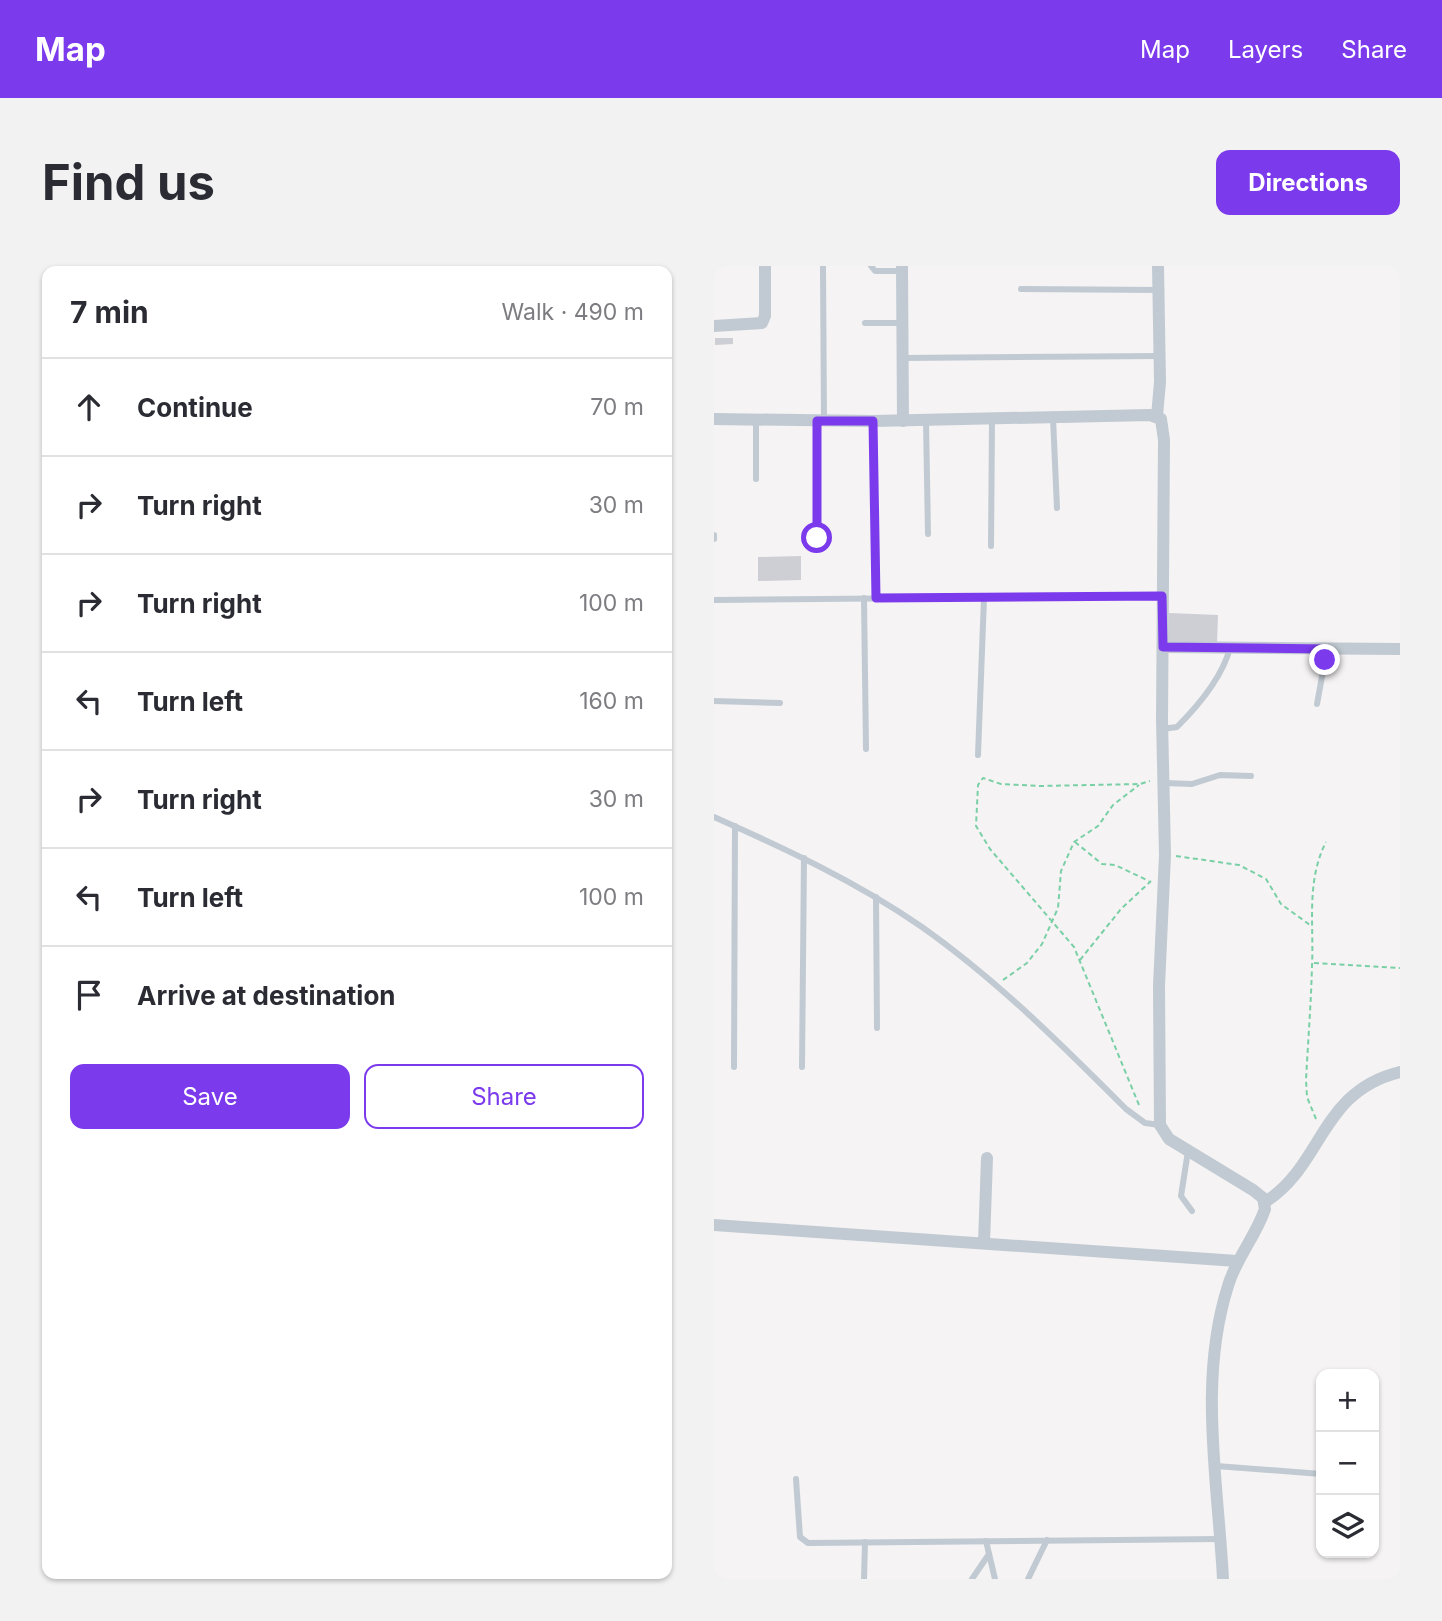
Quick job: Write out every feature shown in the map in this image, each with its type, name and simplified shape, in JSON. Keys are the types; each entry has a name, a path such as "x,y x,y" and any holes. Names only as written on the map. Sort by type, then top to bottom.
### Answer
{"street":[{"path":"714,326 762,323 765,316 765,266"},
{"path":"1158,266 1160,356 1157,416 1163,425 1164,440 1162,729 1165,855 1156,880 1160,1125 1168,1139 1252,1190 1265,1202"},
{"path":"902,268 904,421"},
{"path":"714,419 926,421 1157,416"},
{"path":"1163,647 1400,649"},
{"path":"1223,1579 1211,1402 1219,1320 1237,1261 1263,1214 1265,1202 1292,1178 1322,1133 1356,1091 1400,1072"},
{"path":"984,1243 987,1158"},
{"path":"714,1226 1237,1261"}],"lane":[{"path":"817,538 823,266"},
{"path":"871,266 875,271 902,268"},
{"path":"1021,289 1159,290"},
{"path":"865,323 902,323"},
{"path":"903,358 1160,356"},
{"path":"1053,418 1058,508"},
{"path":"756,479 757,419"},
{"path":"991,546 992,420"},
{"path":"873,421 876,598"},
{"path":"926,421 928,534"},
{"path":"714,600 1162,596"},
{"path":"864,598 866,749"},
{"path":"978,755 984,598"},
{"path":"1162,729 1177,727 1188,715 1221,672 1230,648"},
{"path":"1317,704 1327,649"},
{"path":"714,701 780,703"},
{"path":"1164,778 1192,784 1223,775 1251,776"},
{"path":"714,817 804,858 876,897 923,928 995,984 1126,1109 1145,1122 1160,1125"},
{"path":"734,1067 735,826"},
{"path":"802,1067 804,858"},
{"path":"876,897 877,1028"},
{"path":"1188,1151 1181,1196 1192,1211"},
{"path":"1216,1466 1316,1474"},
{"path":"796,1479 802,1539 808,1543 1221,1539"},
{"path":"1028,1579 1047,1540"},
{"path":"986,1541 995,1579"},
{"path":"864,1579 865,1542"},
{"path":"972,1579 989,1554"}],"path":[{"path":"1145,1122 1074,947 982,837 975,819 980,781 990,779 1001,784 1040,786 1140,784 1164,778"},
{"path":"995,984 1035,955 1054,920 1058,908 1061,871 1074,842 1098,826 1113,805 1140,784"},
{"path":"1074,842 1102,863 1156,880"},
{"path":"1322,1133 1307,1097 1306,1080 1312,963 1310,925 1316,862 1326,842"},
{"path":"1165,855 1239,865 1266,879 1281,904 1310,925"},
{"path":"1079,961 1121,909 1156,880"},
{"path":"1312,963 1400,968"}],"building":[{"path":"715,338 733,338 733,344 715,345"},
{"path":"801,556 801,580 758,581 758,557"},
{"path":"1169,613 1218,615 1217,643 1168,641"}],"route":[{"path":"817,538 817,421 873,421 876,598 1162,596 1163,647 1327,649 1325,660"}]}
